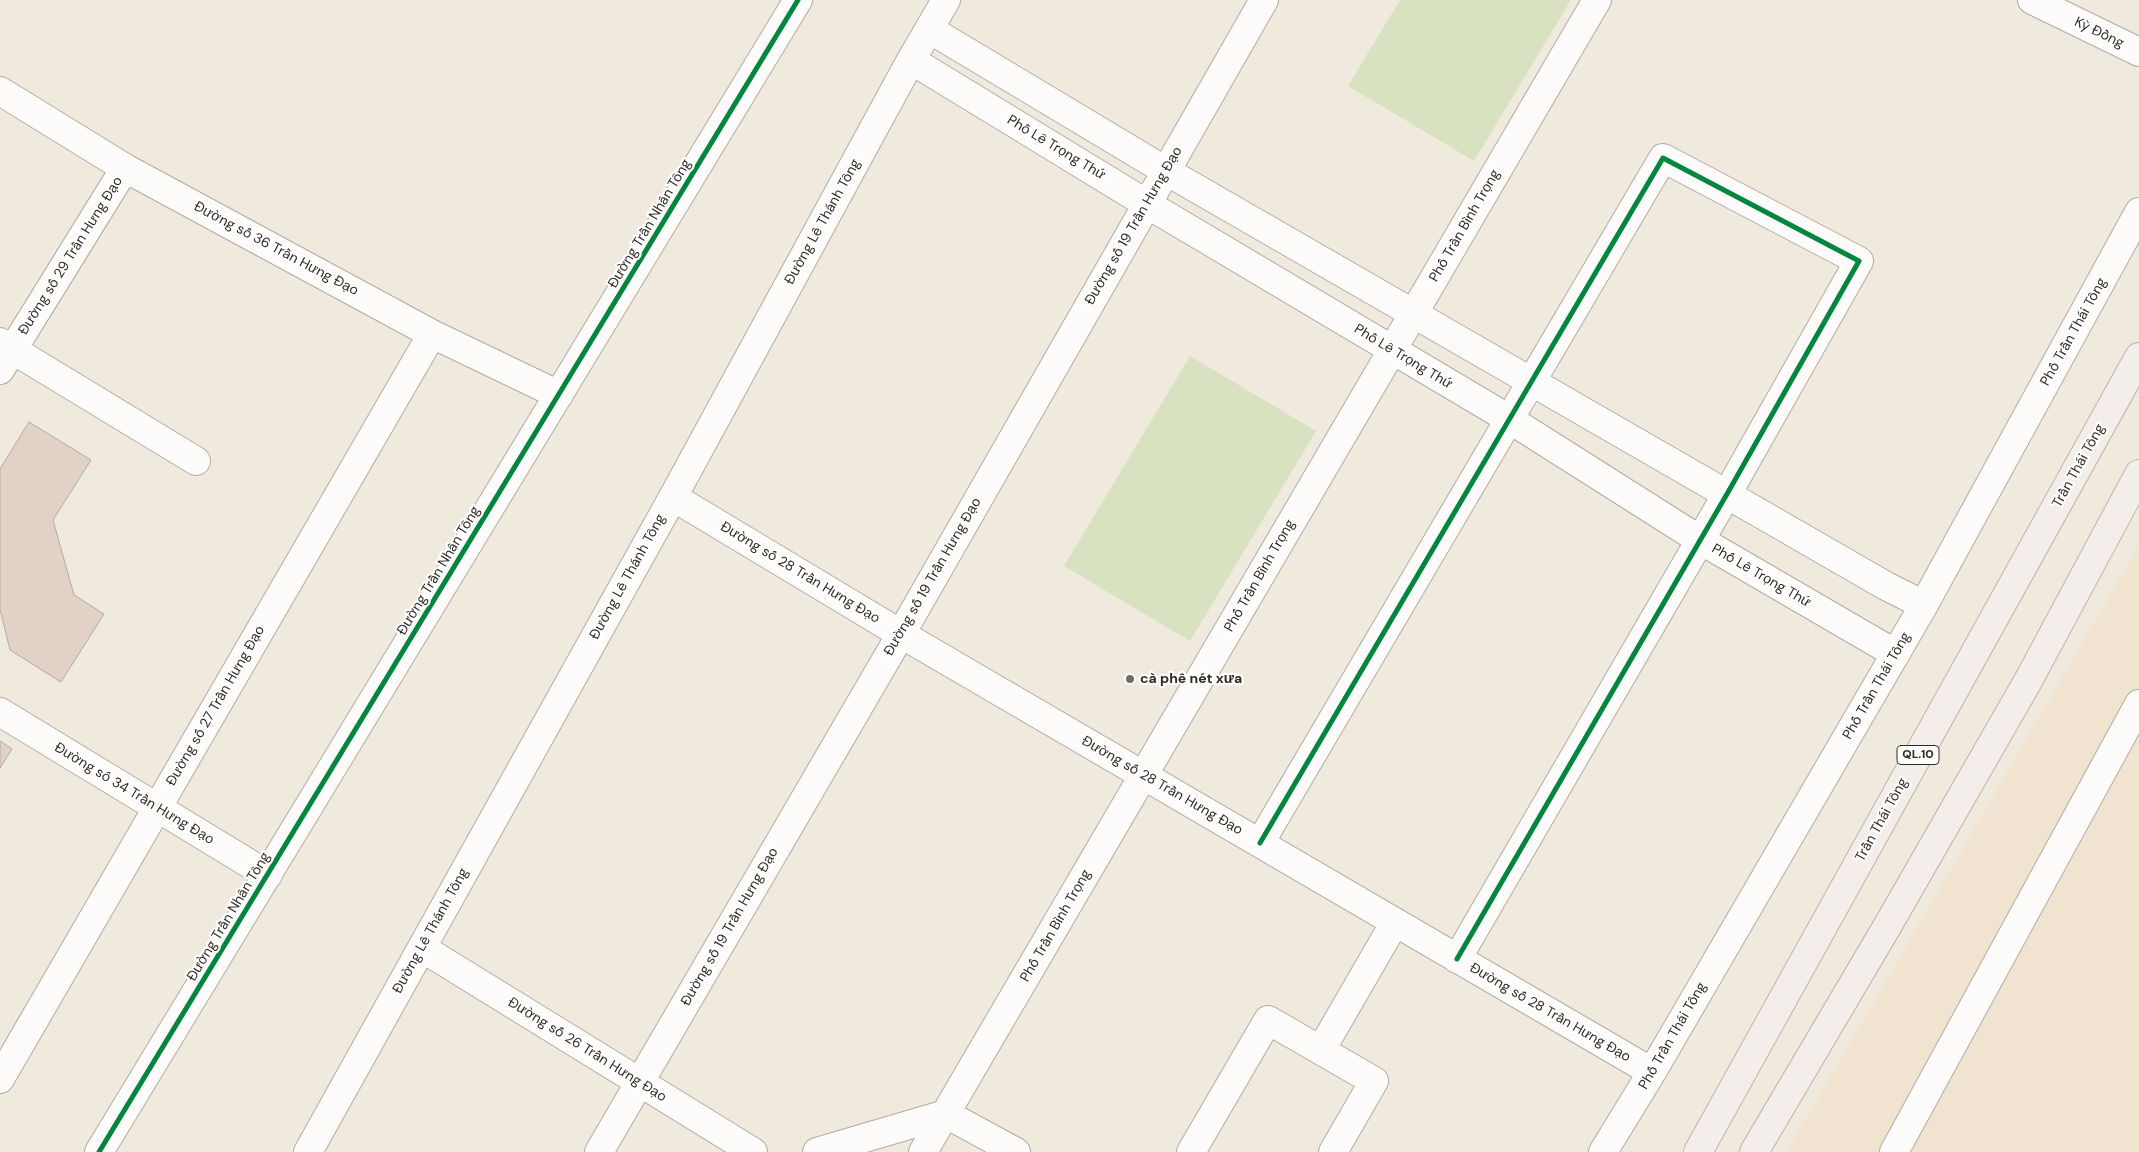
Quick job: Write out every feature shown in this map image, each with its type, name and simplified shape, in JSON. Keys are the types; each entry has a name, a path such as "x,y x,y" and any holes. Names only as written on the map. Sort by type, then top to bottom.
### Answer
{"main road":[{"name":"Trần Thái Tông","path":"1698,1152 2139,357"},
{"path":"1754,1152 2028,681 2139,474"}],"street":[{"name":"Đường Trần Nhân Tông","path":"98,1152 798,0"},
{"name":"Đường Lê Thánh Tông","path":"308,1152 673,497 911,60 946,0"},
{"name":"Đường số 19 Trần Hưng Đạo","path":"599,1152 901,634 1264,0"},
{"name":"Phố Trần Bình Trọng","path":"923,1152 1597,0"},
{"name":"Kỳ Đồng","path":"2032,0 2139,52"},
{"path":"929,29 1414,314 1886,586 1924,605"},
{"name":"Phố Lê Trọng Thứ","path":"911,60 1147,204 1509,419 1700,540 1896,654"},
{"name":"Đường số 36 Trần Hưng Đạo","path":"0,91 125,168 432,334 559,395"},
{"path":"1260,844 1663,158 1858,261 1728,494 1457,958"},
{"name":"Đường số 29 Trần Hưng Đạo","path":"4,353 125,168"},
{"name":"Phố Trần Thái Tông","path":"1603,1152 1652,1072 1924,605 2139,212"},
{"name":"Đường số 27 Trần Hưng Đạo","path":"0,1079 432,334"},
{"path":"4,353 196,461"},
{"name":"Đường số 28 Trần Hưng Đạo","path":"673,497 901,634 1652,1072"},
{"path":"1894,1152 2139,704"},
{"name":"Đường số 34 Trần Hưng Đạo","path":"0,712 268,875"},
{"path":"1321,1050 1395,922"},
{"name":"Đường số 26 Trần Hưng Đạo","path":"422,948 752,1152"},
{"path":"1191,1152 1268,1020 1374,1081 1333,1152"},
{"path":"817,1152 946,1114 1016,1152"}],"shaded area":[{"path":"2139,545 2139,1152 1787,1152"}],"green space":[{"path":"1400,0 1571,0 1474,161 1348,86"},
{"path":"1190,356 1316,431 1190,641 1064,566"}],"building":[{"path":"29,422 91,460 53,520 74,595 104,614 61,682 10,650 0,609 0,469"},
{"path":"0,741 12,749 0,768"}],"cycle path":[{"path":"99,1152 798,0"},
{"path":"1260,843 1663,158 1859,261 1727,494 1457,959"}],"place":[{"name":"cà phê nét xưa","path":"1130,679"}]}
